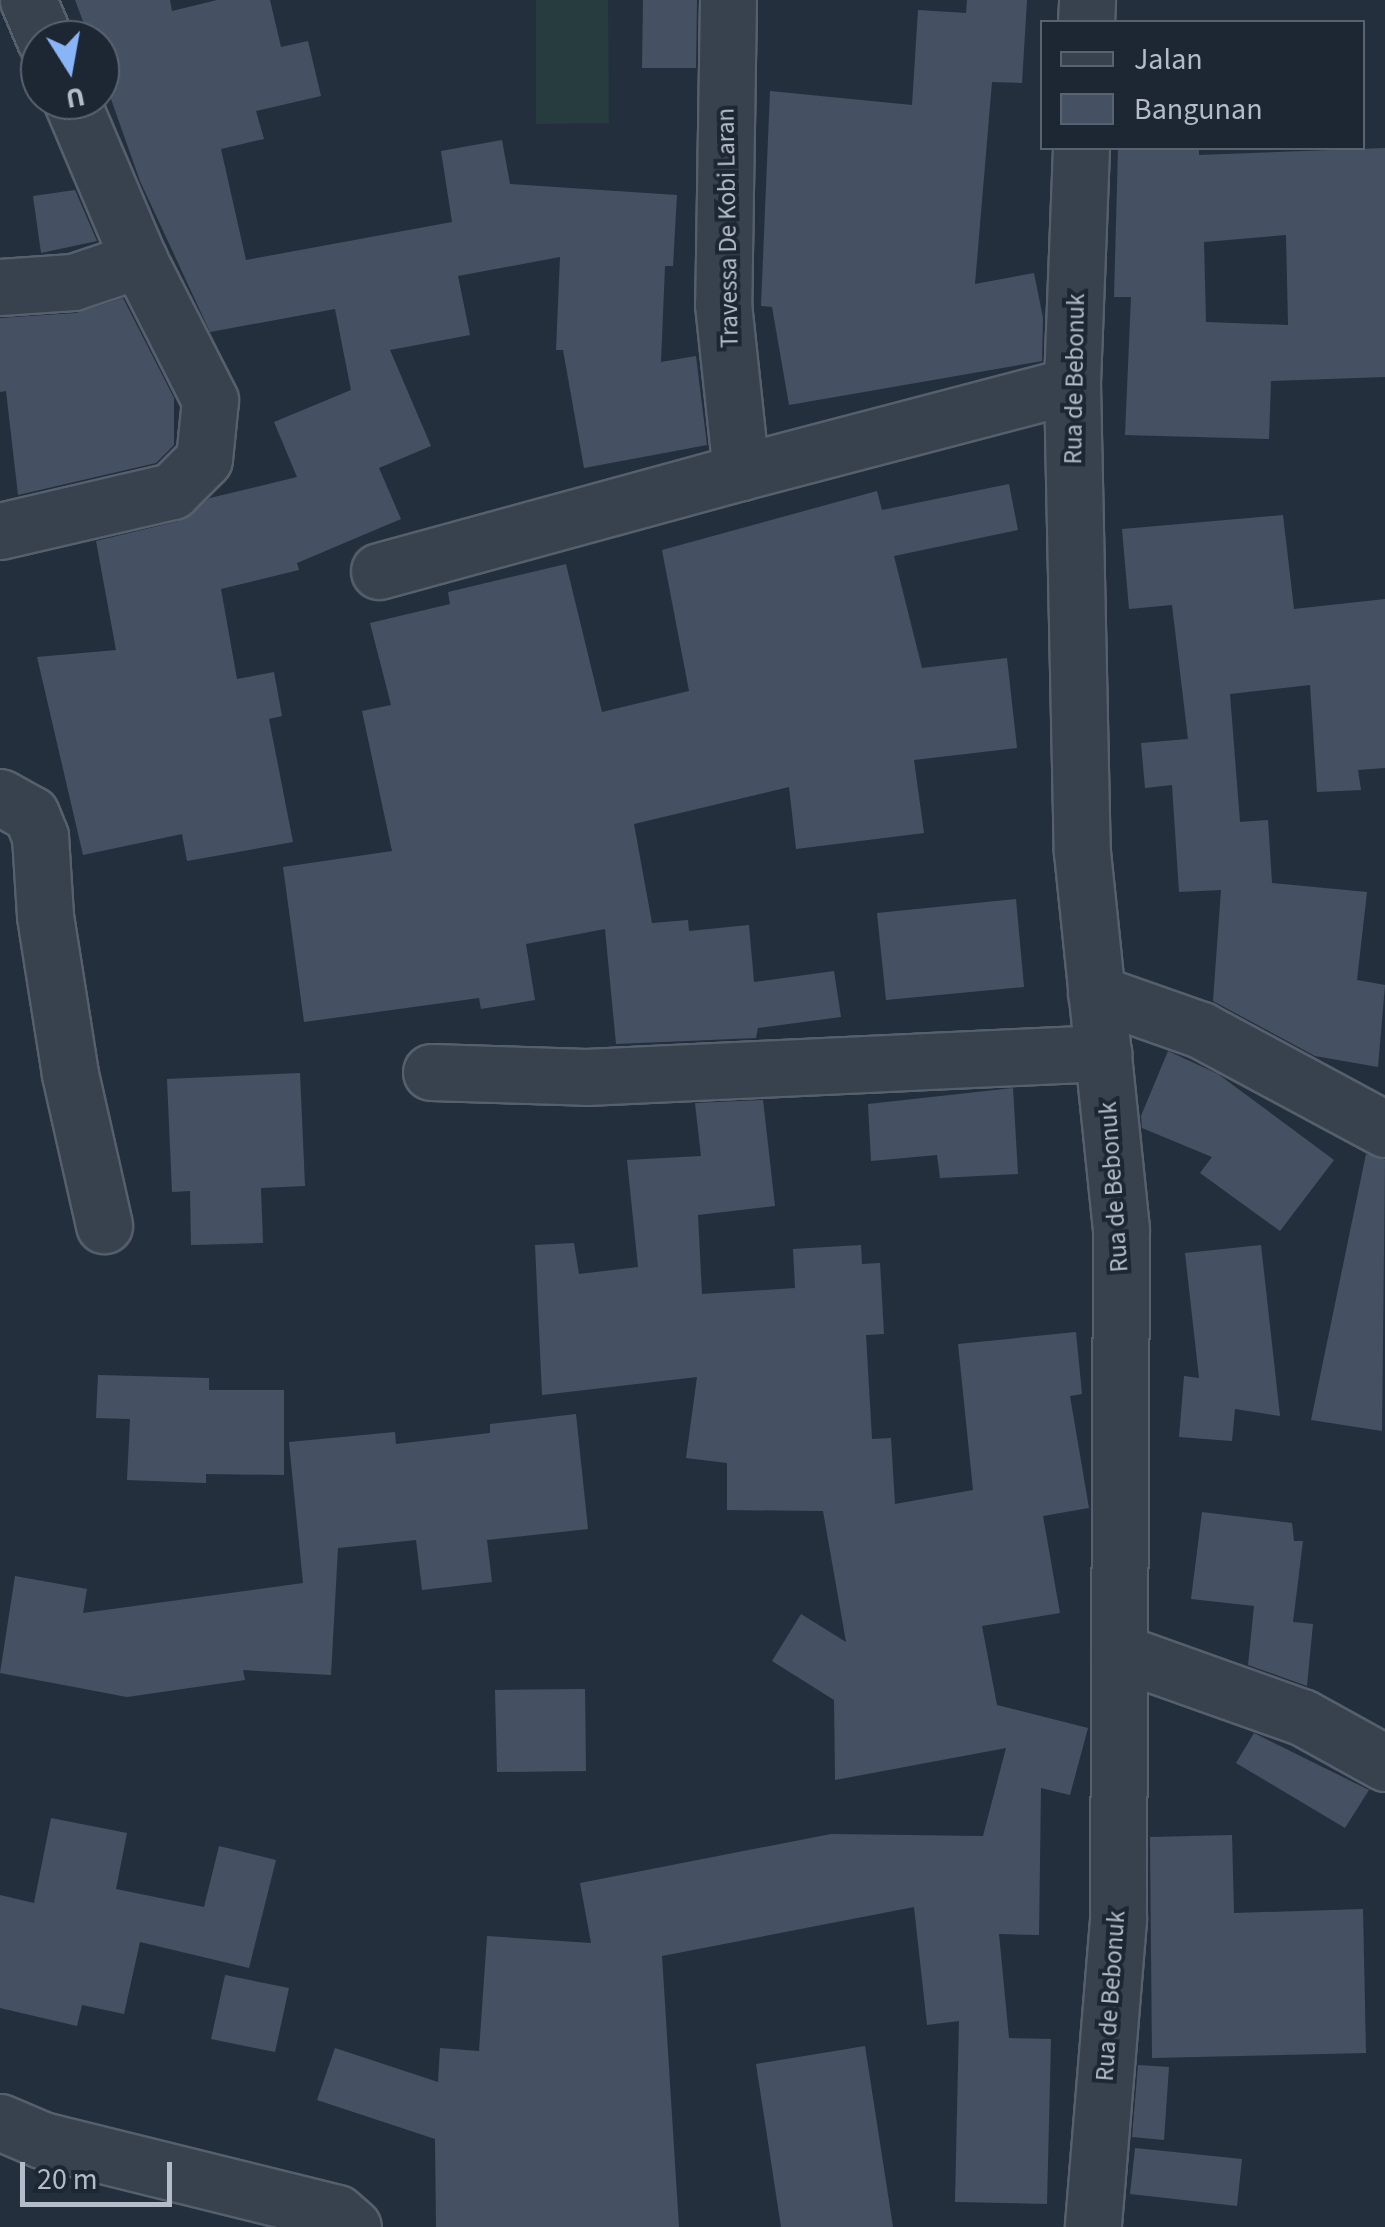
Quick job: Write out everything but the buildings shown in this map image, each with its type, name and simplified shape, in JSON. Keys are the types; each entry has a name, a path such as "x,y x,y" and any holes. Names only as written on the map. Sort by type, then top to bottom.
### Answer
{"street":[{"name":"Travessa De Kobi Laran","path":"728,0 723,304 741,472"},
{"path":"0,531 172,490 204,459 210,400 140,260 80,120"},
{"name":"Rua de Bebonuk","path":"1081,150 1072,385 1082,852 1121,1228 1118,1920 1093,2227"},
{"path":"0,287 73,282 140,260"},
{"path":"379,572 1072,385"},
{"path":"0,796 31,814 40,836 64,1034 104,1225"},
{"path":"1096,993 1201,1030 1385,1129"},
{"path":"431,1072 586,1078 1103,1053"},
{"path":"1119,1652 1302,1718 1385,1763"},
{"path":"0,2122 42,2140 338,2212 353,2227"}],"green space":[{"path":"536,0 608,0 609,123 536,124"}]}
